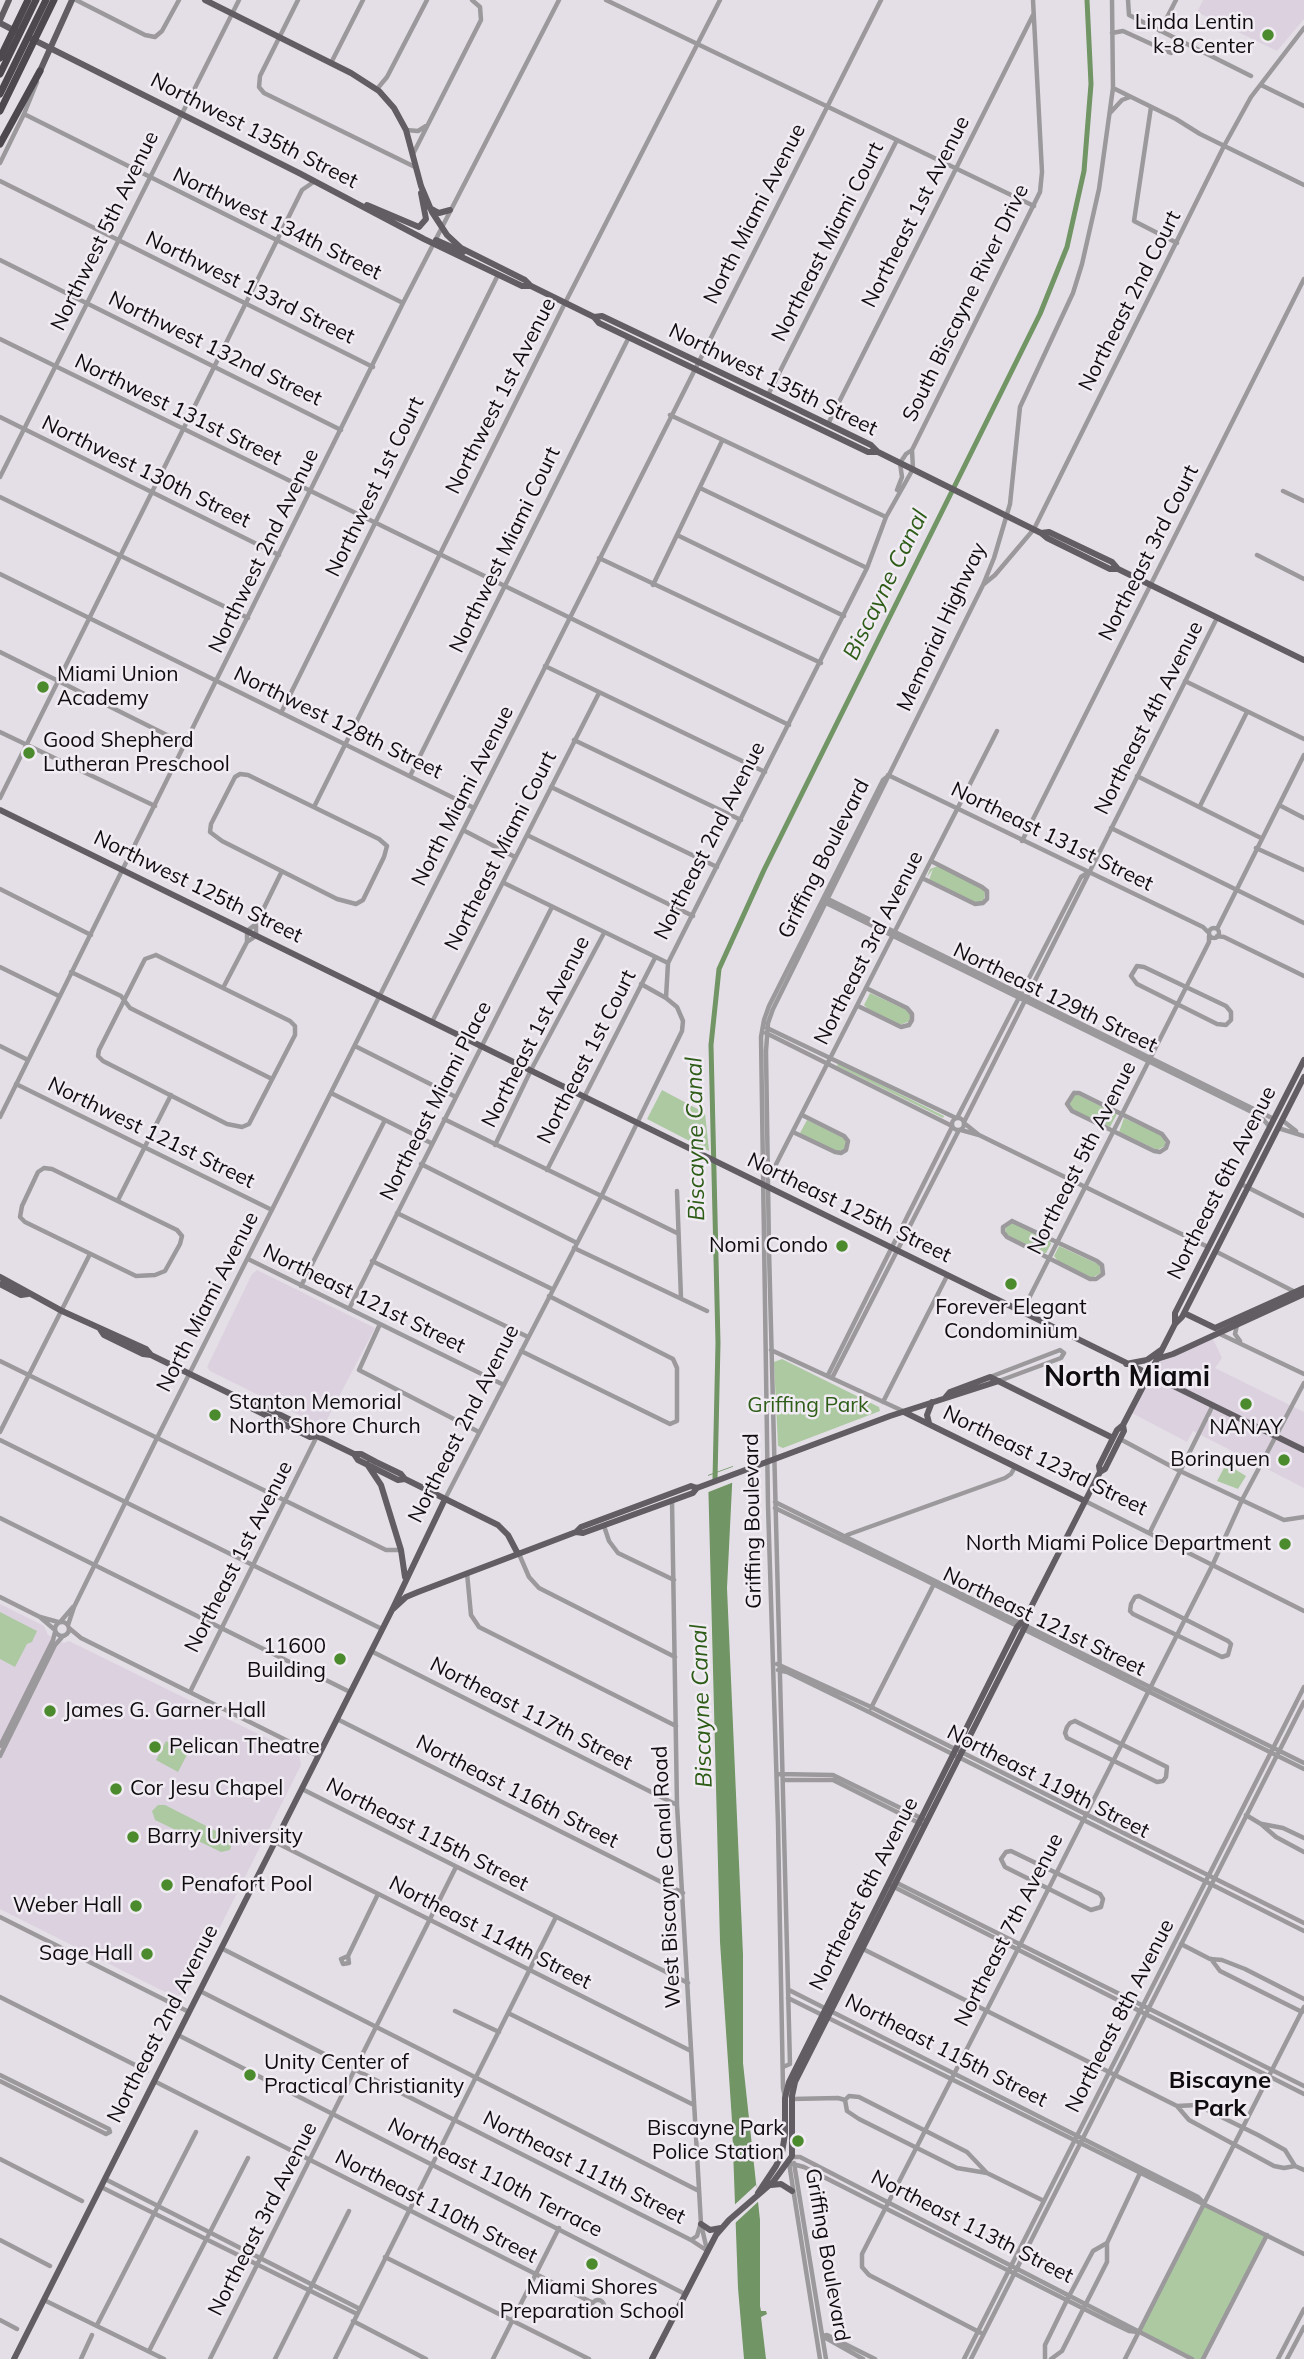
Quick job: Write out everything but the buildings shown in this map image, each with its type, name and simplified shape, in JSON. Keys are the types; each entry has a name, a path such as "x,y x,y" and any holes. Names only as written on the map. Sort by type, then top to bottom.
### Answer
{"highway":[{"path":"29,0 33,18"},
{"path":"0,75 33,18 36,0"},
{"path":"0,94 17,49 46,0"},
{"path":"33,18 54,0"},
{"path":"0,58 17,49"},
{"path":"0,111 17,49"},
{"path":"0,144 40,71"}],"main road":[{"path":"0,22 9,0"},
{"path":"40,71 74,0"},
{"path":"205,0 362,79 377,89 394,108 406,130 417,168 425,223 419,227 374,207 358,203"},
{"name":"Northwest 135th Street","path":"0,22 499,275 522,286 531,286"},
{"name":"Northwest 135th Street","path":"421,186 429,208 441,228 471,254 594,317 599,323 768,395 871,445 878,452"},
{"path":"429,208 439,213 450,210"},
{"path":"435,242 471,254"},
{"name":"Northwest 135th Street","path":"594,317 602,316 659,343 696,365 868,452 878,452"},
{"path":"629,337 633,335 650,343 659,343"},
{"path":"878,452 1041,533 1049,532 1112,562 1118,569 1304,660"},
{"name":"Northwest 125th Street","path":"0,810 380,996"},
{"name":"Northeast 125th Street","path":"380,996 481,1048 726,1167 767,1184 894,1250 1304,1450"},
{"name":"Northeast 6th Avenue","path":"1278,1119 1282,1104 1304,1060"},
{"name":"Northeast 6th Avenue","path":"758,2193 777,2165 783,2148 789,2082 860,1948 1100,1472 1099,1466 1124,1432 1123,1425 1175,1324 1184,1313 1244,1186 1278,1119 1304,1077"},
{"path":"1274,1128 1282,1104"},
{"path":"1272,1139 1278,1119"},
{"name":"Northeast 6th Avenue","path":"1175,1324 1175,1313 1212,1250 1215,1236 1272,1139 1274,1128"},
{"path":"0,1277 24,1289 28,1294 100,1329 104,1335 143,1354 151,1354 237,1397 244,1397 313,1431 317,1436 401,1474 405,1479 501,1527 518,1554"},
{"path":"0,1284 21,1295 28,1294"},
{"path":"1184,1313 1216,1331 1237,1325 1301,1295 1304,1288"},
{"path":"1157,1359 1301,1295"},
{"path":"1126,1364 1147,1360 1162,1349"},
{"path":"944,1398 950,1392 990,1377 1117,1439"},
{"path":"576,1532 583,1533 604,1526 693,1493 697,1488 736,1473 932,1402 999,1381"},
{"path":"929,1423 927,1412 932,1402"},
{"name":"Northeast 123rd Street","path":"904,1412 1085,1501"},
{"path":"354,1454 358,1460 398,1480 405,1479"},
{"path":"367,1464 381,1485 401,1550 405,1581"},
{"path":"392,1610 416,1593 576,1532 593,1522 691,1486 697,1488"},
{"name":"Northeast 2nd Avenue","path":"14,2359 392,1610 445,1499"},
{"path":"409,1573 410,1586 416,1593"},
{"name":"Northeast 6th Avenue","path":"793,2087 827,2012"},
{"name":"Griffing Boulevard","path":"791,2160 789,2098 793,2087"},
{"name":"Griffing Boulevard","path":"783,2148 791,2160"},
{"path":"777,2165 791,2160"},
{"name":"Northeast 6th Avenue","path":"653,2359 707,2250 722,2228 758,2193 769,2186 791,2160"},
{"path":"769,2186 780,2184 792,2190"},
{"path":"701,2224 710,2230 722,2228"}],"street":[{"path":"74,0 145,35 157,36 163,31 179,0"},
{"name":"Northwest 5th Avenue","path":"0,477 239,0"},
{"path":"298,0 260,76 259,87 264,93 417,168"},
{"path":"331,63 363,0"},
{"path":"377,89 387,77 427,0"},
{"path":"413,154 481,20 480,6 472,0"},
{"name":"Northwest 2nd Avenue","path":"0,1117 403,303 559,0"},
{"path":"606,0 1034,206"},
{"name":"Northwest 1st Avenue","path":"314,807 565,303 720,0"},
{"name":"North Miami Avenue","path":"64,1635 74,1607 157,1438 881,0"},
{"name":"South Biscayne River Drive","path":"900,463 912,450 1040,192 1042,172 1033,0"},
{"name":"Memorial Highway","path":"888,775 983,585 1007,516 1020,407 1058,329 1082,264 1099,189 1113,88 1112,0"},
{"path":"1128,0 1129,15 1251,76"},
{"path":"1160,31 1176,0"},
{"name":"Northeast 1st Avenue","path":"828,424 1034,14"},
{"name":"Northeast 2nd Court","path":"983,585 995,575 1034,529 1224,146 1249,100 1304,28"},
{"path":"1112,33 1123,31 1171,53"},
{"path":"0,163 24,114 40,71"},
{"path":"1261,85 1304,107"},
{"path":"1113,88 1304,185"},
{"path":"1110,113 1122,100 1131,97"},
{"path":"1152,107 1133,221 1177,243"},
{"name":"Northwest 134th Street","path":"24,114 403,303"},
{"path":"406,130 418,131 427,125"},
{"name":"Northeast Miami Court","path":"768,395 897,140"},
{"path":"299,173 302,190"},
{"name":"Northwest 133rd Street","path":"0,181 373,367"},
{"path":"0,798 302,190 316,181"},
{"name":"Northwest 132nd Street","path":"0,260 341,430"},
{"name":"Northwest 1st Court","path":"281,713 499,275"},
{"name":"Northeast 3rd Court","path":"1022,841 1304,279"},
{"name":"Northwest Miami Court","path":"410,776 629,337"},
{"name":"Northwest 131st Street","path":"0,339 569,618"},
{"path":"670,415 886,517"},
{"name":"Northwest 130th Street","path":"0,417 279,555"},
{"path":"653,585 723,441"},
{"name":"South Biscayne River Drive","path":"912,450 913,469"},
{"name":"Northeast 2nd Avenue","path":"894,501 902,477 900,463"},
{"name":"Northeast 2nd Avenue","path":"445,1499 602,1195 682,1031 683,1021 677,1007 666,998 668,963 821,663 867,568 886,517 913,469"},
{"path":"700,488 867,568"},
{"path":"1283,491 1304,501"},
{"path":"0,497 248,618"},
{"path":"677,535 844,616"},
{"path":"1256,555 1304,579"},
{"path":"599,558 821,663"},
{"name":"Northwest 128th Street","path":"0,574 474,808"},
{"name":"Northeast 4th Avenue","path":"960,1130 1081,877 1089,872 1218,617"},
{"path":"569,618 789,725"},
{"path":"0,652 185,744"},
{"path":"545,666 765,772"},
{"path":"1185,681 1304,739"},
{"name":"Northeast Miami Court","path":"432,1023 599,693"},
{"path":"1200,806 1247,712"},
{"name":"Northeast 3rd Avenue","path":"767,1184 997,731"},
{"path":"0,732 155,806"},
{"path":"574,740 741,820"},
{"name":"Northeast 5th Avenue","path":"1022,1312 1304,755"},
{"path":"240,774 248,775 314,807 379,839 387,846 363,900 356,904 337,898 222,841 210,832 211,824 234,777 240,774"},
{"name":"Northeast 131st Street","path":"888,775 1304,976"},
{"name":"Griffing Boulevard","path":"789,2098 783,2067 786,1997 777,1777 777,1505 772,1460 769,1350 765,1029 791,968 883,780 888,775"},
{"path":"1137,776 1261,838"},
{"path":"551,787 717,867"},
{"path":"1279,806 1304,818"},
{"path":"1111,828 1304,923"},
{"path":"463,830 516,857"},
{"path":"527,835 693,916"},
{"path":"1256,848 1304,870"},
{"path":"922,878 975,904 987,899 988,894 982,887 931,861"},
{"path":"247,942 256,936 256,924 282,870"},
{"path":"503,883 668,963"},
{"path":"0,889 91,935"},
{"name":"Northeast 129th Street","path":"825,900 1260,1116 1274,1128 1302,1135"},
{"name":"Northeast Miami Place","path":"349,1309 552,907"},
{"path":"223,988 247,942 247,931 256,924"},
{"name":"Northeast 1st Avenue","path":"495,1145 531,1070 604,933"},
{"path":"156,955 223,988 295,1026 295,1035 249,1124 242,1127 228,1124 103,1061 98,1056 124,1000 149,956 156,955"},
{"name":"Northeast 1st Court","path":"547,1170 655,958"},
{"path":"1141,966 1186,986 1228,1008 1232,1014 1231,1020 1226,1025 1221,1025 1178,1003 1135,982 1131,976 1132,971 1141,966"},
{"path":"0,967 59,996"},
{"path":"71,972 121,996 130,1008 272,1079"},
{"path":"641,984 666,998"},
{"path":"858,1006 901,1027 912,1020 912,1014 907,1009 866,988"},
{"name":"Northeast 4th Avenue","path":"952,1126 1023,997"},
{"path":"765,1029 960,1130 979,1135 1301,1295"},
{"path":"0,1046 28,1059"},
{"path":"355,1046 457,1097"},
{"name":"Northeast 129th Street","path":"1149,1060 1278,1119 1302,1135"},
{"path":"830,1061 956,1118 979,1135"},
{"name":"Northwest 121st Street","path":"16,1084 272,1210"},
{"path":"331,1093 432,1143"},
{"path":"1079,1093 1165,1136 1168,1142 1166,1148 1157,1152 1113,1131 1069,1109 1066,1104 1069,1096 1079,1093"},
{"path":"118,1200 171,1095"},
{"path":"793,1132 835,1152 846,1150 848,1141 844,1136 802,1115"},
{"path":"444,1119 677,1233"},
{"path":"300,1286 385,1120"},
{"path":"830,1376 926,1187 952,1126"},
{"path":"926,1187 960,1130"},
{"path":"421,1164 707,1311"},
{"path":"44,1168 52,1169 118,1200 177,1230 182,1236 175,1256 165,1271 155,1275 136,1276 20,1217 22,1206 38,1172 44,1168"},
{"path":"1244,1186 1304,1216"},
{"path":"677,1191 681,1299"},
{"path":"397,1213 552,1289"},
{"path":"1015,1221 1100,1263 1103,1273 1096,1279 1090,1279 1049,1258 1007,1237 1003,1227 1007,1222 1015,1221"},
{"path":"0,1432 90,1254"},
{"name":"Northeast 121st Street","path":"248,1259 505,1385"},
{"path":"372,1261 528,1337"},
{"path":"883,1402 947,1276"},
{"path":"521,1351 670,1424 677,1421 677,1368 673,1359 549,1296"},
{"path":"380,1324 359,1370 480,1432"},
{"path":"1237,1325 1235,1334 1240,1342"},
{"path":"1216,1331 1304,1374"},
{"name":"Northeast 123rd Street","path":"769,1350 904,1412"},
{"path":"990,1377 1060,1350 1064,1353 1061,1358 999,1381"},
{"path":"0,1361 387,1550 401,1550"},
{"name":"Northeast 7th Avenue","path":"981,2332 872,2277 862,2267 862,2254 1020,1947 1242,1500 1304,1383"},
{"path":"1150,1532 1213,1405"},
{"name":"Northeast 1st Avenue","path":"190,1692 317,1436"},
{"path":"1117,1439 1284,1520 1304,1517"},
{"path":"0,1440 382,1629"},
{"name":"Griffing Boulevard","path":"772,1460 768,1502 784,1777 785,1990"},
{"path":"846,1535 1004,1478 1011,1474 1016,1466"},
{"name":"West Biscayne Canal Road","path":"672,1500 677,1805 701,2224 707,2250"},
{"name":"Northeast 123rd Street","path":"1085,1501 1304,1611"},
{"name":"Northeast 121st Street","path":"768,1502 846,1535 1304,1769"},
{"name":"Northeast 121st Street","path":"777,1505 1023,1624"},
{"path":"0,1518 350,1692"},
{"path":"604,1526 609,1541 618,1553 674,1580"},
{"path":"518,1554 529,1577 538,1588 675,1657"},
{"path":"467,1573 474,1622 503,1640 676,1726"},
{"path":"870,1710 934,1582"},
{"path":"0,1597 40,1617 60,1622"},
{"path":"1135,1597 1185,1618 1228,1641 1231,1649 1225,1658 1176,1636 1133,1614 1130,1611 1135,1597"},
{"name":"North Miami Avenue","path":"55,1631 74,1607"},
{"path":"0,1756 55,1631 40,1617"},
{"name":"Northeast 115th Street","path":"60,1622 81,1638 318,1756"},
{"name":"Northeast 115th Street","path":"55,1631 81,1638"},
{"path":"0,1746 57,1642 64,1635"},
{"name":"Northeast 117th Street","path":"371,1651 677,1805"},
{"name":"Northeast 119th Street","path":"777,1667 870,1710 1207,1879 1304,1923"},
{"name":"Northeast 8th Avenue","path":"971,2359 1010,2267 1075,2138 1214,1882 1271,1750 1304,1689"},
{"name":"Northeast 8th Avenue","path":"1179,1943 1207,1879 1278,1754 1304,1702"},
{"name":"Northeast 116th Street","path":"337,1718 683,1893"},
{"path":"1076,1721 1167,1767 1166,1777 1157,1782 1113,1762 1067,1738 1065,1733 1070,1723 1076,1721"},
{"name":"Northeast 121st Street","path":"1278,1754 1304,1763"},
{"path":"777,1777 833,1775 923,1822"},
{"name":"Northeast 115th Street","path":"302,1789 688,1983"},
{"path":"1244,1814 1276,1837 1304,1852"},
{"path":"1261,1824 1283,1828 1304,1838"},
{"name":"Northeast 114th Street","path":"275,1842 691,2052"},
{"path":"1011,1851 1056,1872 1100,1894 1103,1904 1098,1910 1091,1910 1048,1889 1005,1867 1002,1864 1002,1855 1011,1851"},
{"name":"Northeast 3rd Avenue","path":"209,2359 456,1867"},
{"name":"Northeast 119th Street","path":"1214,1882 1304,1931"},
{"path":"892,1883 1304,2086"},
{"path":"348,1956 378,1894"},
{"path":"0,1917 189,2012"},
{"path":"335,2359 556,1917"},
{"path":"1179,1943 1210,1959 1223,1960 1245,1969 1304,1999"},
{"path":"221,1948 699,2191"},
{"path":"860,1948 1177,2106 1189,2120 1274,2166 1295,2166"},
{"path":"1125,2359 1303,2011 1220,1972 1210,1959"},
{"name":"Northeast 115th Street","path":"785,1990 1141,2171 1194,2201 1205,2203 1304,2254"},
{"name":"Northeast 111th Street","path":"200,1991 707,2250"},
{"path":"0,1997 146,2071"},
{"name":"Northeast 115th Street","path":"786,1997 827,2012"},
{"path":"1145,2009 1304,2094"},
{"path":"455,2011 499,2032"},
{"path":"508,2013 694,2105"},
{"name":"Northeast 110th Terrace","path":"178,2035 685,2294"},
{"path":"0,2075 36,2096"},
{"name":"Northeast 8th Avenue","path":"993,2307 1016,2270 1111,2075"},
{"path":"0,2081 108,2129 110,2132 106,2134 73,2114"},
{"name":"Northeast 110th Street","path":"154,2081 593,2303"},
{"path":"789,2098 845,2100 852,2096 859,2097 967,2152 987,2173"},
{"path":"845,2100 845,2108 849,2113 957,2168 987,2173 1049,2204"},
{"path":"1177,2106 1197,2105 1285,2150 1295,2166 1304,2170"},
{"path":"97,2325 196,2132"},
{"name":"Northeast 113th Street","path":"791,2160 800,2157 887,2205"},
{"path":"149,2351 248,2158"},
{"path":"0,2159 82,2200"},
{"name":"Griffing Boulevard","path":"791,2160 797,2176 826,2359"},
{"name":"Griffing Boulevard","path":"791,2160 792,2190 820,2359"},
{"name":"Northeast 113th Street","path":"791,2160 1016,2270 1129,2331 1138,2332 1192,2359"},
{"path":"797,2176 800,2170 807,2168"},
{"path":"1051,2359 1062,2351 1086,2306 1107,2262 1107,2243 1141,2171"},
{"path":"105,2179 312,2283 359,2311"},
{"path":"101,2187 309,2290 359,2311"},
{"path":"275,2359 349,2211"},
{"path":"691,2240 697,2236 701,2224"},
{"path":"494,2359 559,2228"},
{"path":"1203,2359 1267,2235"},
{"path":"0,2240 50,2266"},
{"path":"1045,2359 1045,2345 1093,2251 1107,2243"},
{"path":"385,2257 589,2359"},
{"path":"803,2259 810,2257"},
{"path":"44,2300 164,2359"},
{"path":"1278,2359 1304,2309"},
{"path":"0,2320 17,2329"},
{"path":"354,2321 413,2356 426,2359"},
{"path":"1287,2359 1303,2331 1294,2328"},
{"path":"815,2332 863,2359"},
{"name":"Northeast 8th Avenue","path":"964,2359 981,2332"},
{"path":"80,2359 92,2335"},
{"path":"823,2336 827,2335 875,2359"}],"shaded area":[{"name":"Linda Lentin k-8 Center","path":"1203,0 1304,0 1304,19 1277,51 1197,12"},
{"path":"257,1270 375,1328 323,1427 210,1371 207,1367 252,1274"},
{"path":"1213,1339 1222,1358 1215,1368 1304,1412 1304,1488 1193,1431 1187,1442 1132,1413 1159,1358"},
{"path":"733,1466 727,1588 743,1955 743,2063 760,2220 760,2306 761,2311 766,2311 767,2314 761,2317 766,2359 744,2359 720,1942 708,1475"},
{"name":"Barry University","path":"0,1604 44,1626 48,1635 64,1643 69,1641 299,1754 301,1765 187,1993 175,1997 0,1909"}],"green space":[{"path":"938,866 981,888 985,892 984,900 977,903 929,880 933,869 927,877 930,869"},
{"path":"870,993 907,1010 911,1015 910,1021 900,1025 868,1009 864,1005"},
{"path":"838,1063 944,1116 943,1118 837,1066"},
{"path":"662,1090 705,1113 709,1151 647,1119"},
{"path":"1076,1094 1117,1114 1110,1127 1071,1109 1068,1102"},
{"path":"1124,1118 1161,1135 1165,1146 1157,1150 1119,1132"},
{"path":"807,1120 842,1137 846,1142 845,1148 838,1152 803,1136 800,1133"},
{"path":"1011,1222 1050,1240 1051,1244 1046,1253 1040,1253 1006,1234 1005,1226"},
{"path":"1059,1246 1100,1265 1101,1273 1092,1278 1058,1261 1054,1256"},
{"name":"Griffing Park","path":"782,1359 879,1407 880,1411 783,1448 778,1446 774,1362"},
{"path":"1225,1466 1246,1476 1238,1489 1217,1481"},
{"path":"0,1612 37,1631 15,1667 0,1659"},
{"path":"166,1741 188,1753 178,1772 156,1760"},
{"path":"158,1805 165,1805 228,1837 232,1843 230,1850 221,1852 155,1820 152,1811"},
{"path":"1205,2203 1267,2235 1203,2359 1192,2359 1138,2332"}],"pier":[{"path":"735,1466 734,1482 706,1493 705,1477"},
{"path":"756,2185 760,2200 733,2225 731,2208"}],"waterway":[{"name":"Biscayne Canal","path":"715,1479 718,1343 711,1045 719,969 764,870 1040,314 1067,247 1084,171 1091,84 1087,0"}],"place":[{"name":"Linda Lentin k-8 Center","path":"1268,35"},
{"name":"Miami Union Academy","path":"43,687"},
{"name":"Good Shepherd Lutheran Preschool","path":"29,753"},
{"name":"Nomi Condo","path":"842,1246"},
{"name":"Forever Elegant Condominium","path":"1011,1284"},
{"name":"NANAY","path":"1246,1404"},
{"name":"Stanton Memorial North Shore Church","path":"215,1415"},
{"name":"Borinquen","path":"1284,1460"},
{"name":"North Miami Police Department","path":"1285,1544"},
{"name":"11600 Building","path":"340,1659"},
{"name":"James G. Garner Hall","path":"50,1711"},
{"name":"Pelican Theatre","path":"155,1747"},
{"name":"Cor Jesu Chapel","path":"116,1789"},
{"name":"Barry University","path":"133,1837"},
{"name":"Penafort Pool","path":"167,1885"},
{"name":"Weber Hall","path":"136,1906"},
{"name":"Sage Hall","path":"147,1954"},
{"name":"Unity Center of Practical Christianity","path":"250,2075"},
{"name":"Biscayne Park Police Station","path":"798,2141"},
{"name":"Miami Shores Preparation School","path":"592,2264"}],"district":[{"name":"North Miami","path":"1127,1378"},
{"name":"Biscayne Park","path":"1220,2095"}]}
